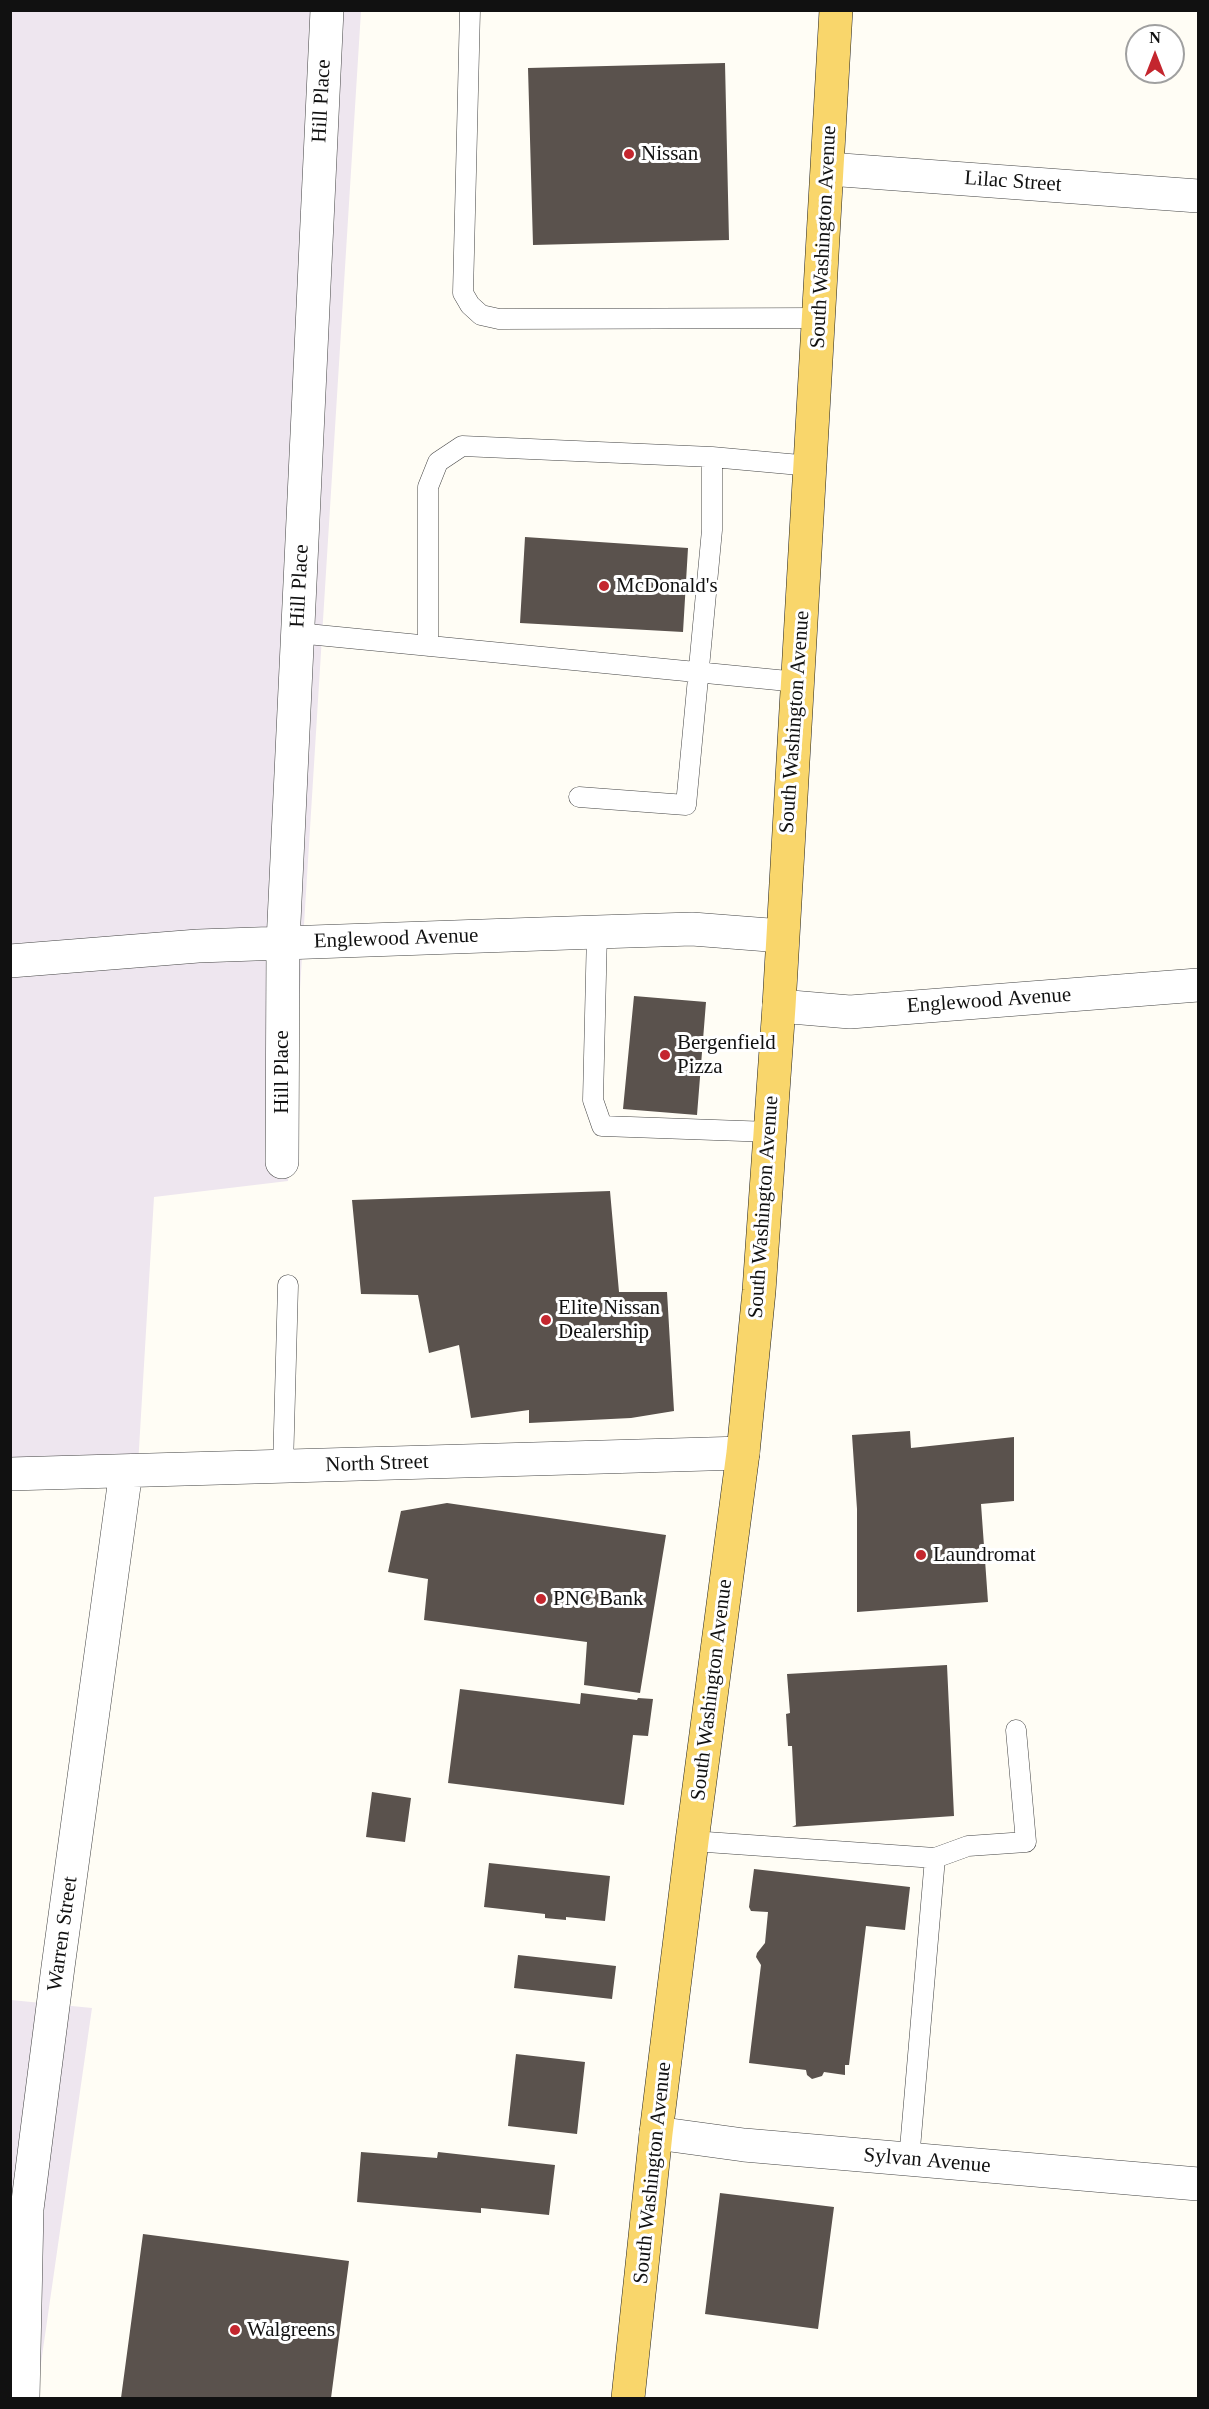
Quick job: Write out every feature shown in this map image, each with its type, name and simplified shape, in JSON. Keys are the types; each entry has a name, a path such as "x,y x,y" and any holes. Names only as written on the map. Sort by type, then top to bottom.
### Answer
{"main road":[{"name":"South Washington Avenue","path":"628,2398 656,2133 743,1453 759,1291 779,1006 836,10"}],"street":[{"name":"Hill Place","path":"282,1162 283,943 327,10"},
{"name":"Lilac Street","path":"828,169 1198,196"},
{"name":"Englewood Avenue","path":"10,961 198,946 597,932 692,929 782,936"},
{"name":"Englewood Avenue","path":"779,1006 850,1012 1198,985"},
{"name":"North Street","path":"10,1474 743,1453"},
{"name":"Warren Street","path":"23,2398 27,2209 126,1471"},
{"name":"Sylvan Avenue","path":"656,2133 744,2145 1198,2184"}],"lane":[{"path":"470,10 463,292 470,305 482,315 499,319 820,318"},
{"path":"428,646 428,487 438,462 462,447 712,456 811,466"},
{"path":"579,797 686,805 712,530 712,456"},
{"path":"297,633 798,682"},
{"path":"597,932 593,1100 602,1126 771,1132"},
{"path":"283,1467 288,1285"},
{"path":"692,1841 935,1858 968,1846 1026,1842 1016,1730"},
{"path":"909,2160 935,1858"}],"shaded area":[{"path":"10,11 361,11 288,1181 154,1197 137,1482 11,1485"},
{"path":"11,2000 92,2008 36,2398 11,2398"}],"building":[{"name":"Nissan","path":"725,63 729,240 533,245 528,68"},
{"name":"McDonald's","path":"525,537 688,548 683,632 520,623"},
{"name":"Bergenfield Pizza","path":"634,996 706,1002 697,1115 623,1109"},
{"name":"Elite Nissan Dealership","path":"610,1191 619,1292 667,1292 674,1411 631,1418 529,1423 529,1410 471,1418 459,1345 429,1353 418,1295 361,1294 352,1200"},
{"path":"910,1431 911,1448 1014,1437 1014,1501 981,1504 988,1602 857,1612 857,1509 852,1435"},
{"name":"PNC Bank","path":"447,1503 666,1535 640,1693 584,1685 587,1642 424,1620 428,1579 388,1572 401,1511"},
{"path":"947,1665 954,1816 792,1827 796,1825 792,1746 788,1746 786,1714 790,1713 787,1674"},
{"path":"460,1689 580,1704 581,1693 637,1700 638,1698 653,1699 648,1736 633,1735 624,1805 448,1783"},
{"path":"372,1792 411,1798 405,1842 366,1837"},
{"path":"489,1863 610,1876 605,1921 566,1917 566,1920 545,1918 545,1914 484,1907"},
{"path":"754,1869 910,1887 905,1930 866,1926 849,2065 845,2065 845,2075 824,2072 822,2076 812,2079 807,2075 806,2070 749,2063 761,1965 756,1957 765,1943 768,1912 751,1911 749,1907"},
{"path":"518,1955 616,1966 612,1999 514,1988"},
{"path":"516,2054 585,2062 577,2134 508,2126"},
{"path":"361,2152 437,2158 438,2152 555,2165 549,2215 481,2208 481,2213 357,2202"},
{"path":"720,2193 834,2207 818,2329 705,2314"},
{"name":"Walgreens","path":"143,2234 349,2261 331,2398 121,2398"}],"place":[{"name":"Nissan","path":"629,154"},
{"name":"McDonald's","path":"604,586"},
{"name":"Bergenfield Pizza","path":"665,1055"},
{"name":"Elite Nissan Dealership","path":"546,1320"},
{"name":"Laundromat","path":"921,1555"},
{"name":"PNC Bank","path":"541,1599"},
{"name":"Walgreens","path":"235,2330"}]}
